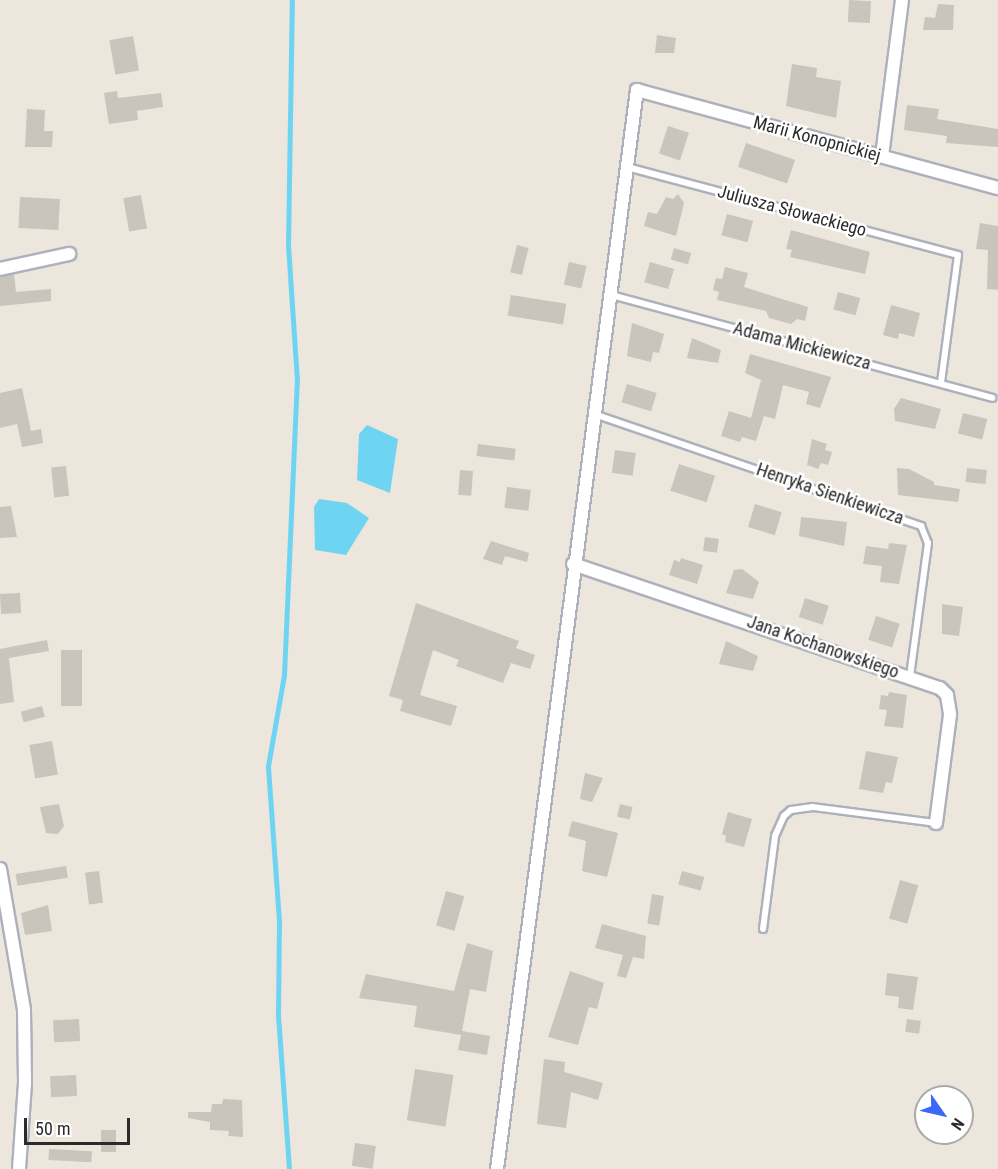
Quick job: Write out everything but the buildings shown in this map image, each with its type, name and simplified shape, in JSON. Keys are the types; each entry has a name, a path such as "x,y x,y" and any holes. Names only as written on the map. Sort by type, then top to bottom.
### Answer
{"street":[{"path":"882,156 902,0"},
{"name":"Marii Konopnickiej","path":"626,167 636,90 998,188"},
{"path":"497,1169 573,564 612,295 626,167"},
{"path":"0,269 69,254"},
{"name":"Jana Kochanowskiego","path":"573,564 940,688 950,704 936,823"},
{"path":"0,869 24,1010 25,1083 18,1169"}],"lane":[{"name":"Juliusza Słowackiego","path":"626,167 958,255 941,383"},
{"name":"Adama Mickiewicza","path":"612,295 941,383 992,399"},
{"name":"Henryka Sienkiewicza","path":"594,413 921,526 928,543 910,677"},
{"path":"763,929 775,836 784,816 791,810 813,807 936,823"}],"water":[{"path":"367,425 398,439 390,493 357,480 359,434"},
{"path":"319,499 347,503 369,518 346,555 315,550 314,507"}],"waterway":[{"path":"289,1169 278,1016 279,921 268,766 284,675 297,381 288,247 292,0"}]}
